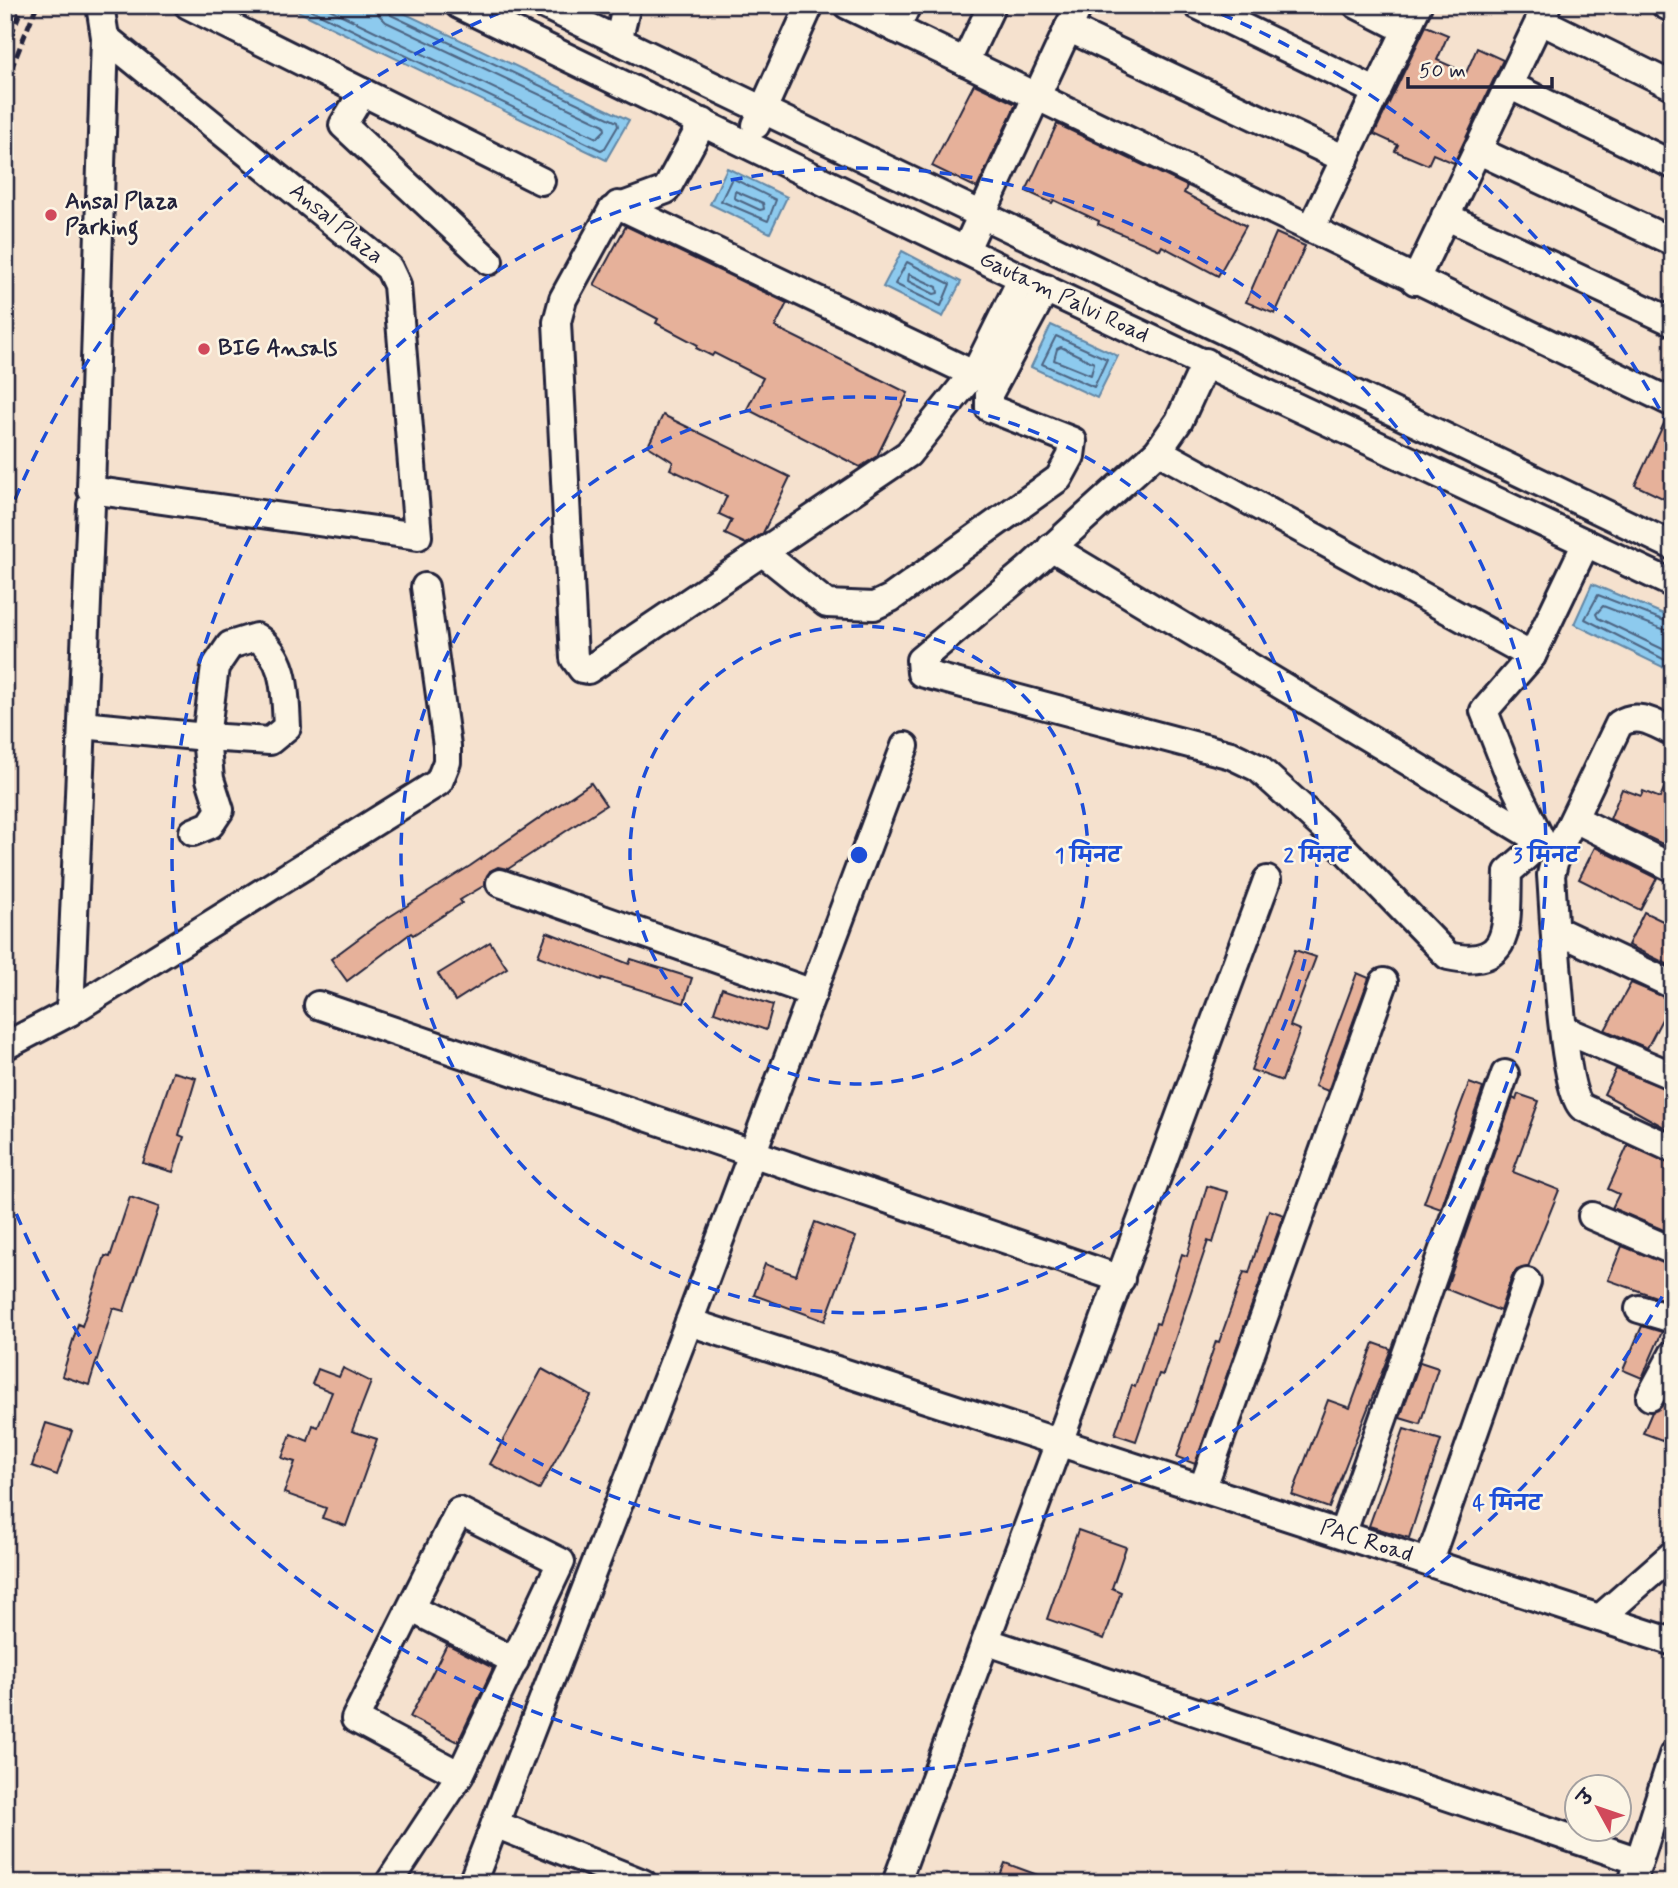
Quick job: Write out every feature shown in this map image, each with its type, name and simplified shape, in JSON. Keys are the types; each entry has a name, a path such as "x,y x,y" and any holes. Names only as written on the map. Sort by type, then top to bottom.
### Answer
{"street":[{"path":"100,5 105,37"},
{"path":"188,5 541,181"},
{"name":"Gautam Palvi Road","path":"458,5 501,15 703,122 1034,283 1672,580"},
{"name":"Gautam Palvi Road","path":"544,5 1673,546"},
{"path":"618,41 627,5"},
{"path":"748,143 810,5"},
{"path":"847,5 902,17 965,62 1673,403"},
{"path":"965,62 992,5"},
{"path":"1197,5 1377,92"},
{"path":"1357,5 1406,30"},
{"path":"1311,229 1418,5"},
{"path":"1665,5 1673,9"},
{"path":"1415,281 1543,13 1673,86"},
{"path":"966,249 1073,17 1345,159"},
{"name":"Ansal Plaza","path":"105,37 389,268 397,285 418,536 91,490 105,37"},
{"path":"1509,85 1673,165"},
{"path":"363,92 343,125 489,261"},
{"path":"703,122 666,190 618,205 612,210 573,280 557,322 574,658 577,664 588,670 908,454 984,379 1034,283"},
{"path":"1477,150 1673,242"},
{"path":"618,205 984,379 989,394 989,408 1073,441 1071,456 1059,478 891,598 874,606 827,604 762,552"},
{"path":"1445,216 1673,322"},
{"path":"1206,362 1179,421 1158,451 920,660 921,673 951,684 1231,755 1258,768 1322,826 1448,956 1468,960 1487,957 1498,948 1504,937 1508,872 1542,842"},
{"path":"1158,451 1532,656"},
{"path":"70,1013 91,505"},
{"path":"1542,842 1508,772 1484,711 1532,656 1586,542"},
{"path":"1051,547 1542,842"},
{"path":"5,1046 70,1013 439,782 447,762 447,746 425,587"},
{"path":"1673,732 1640,717 1633,717 1619,724 1552,864 1564,1030 1572,1090 1578,1103 1673,1149"},
{"path":"82,725 206,737 210,779 220,810 210,825 192,832"},
{"path":"472,1883 689,1322 905,746"},
{"path":"1575,819 1673,868"},
{"path":"896,1883 988,1642 1267,880"},
{"path":"500,883 813,993"},
{"path":"1556,930 1673,985"},
{"path":"1203,1487 1384,982"},
{"path":"318,1005 1121,1279"},
{"path":"1564,1030 1673,1076"},
{"path":"1343,1532 1505,1074"},
{"path":"1592,1216 1673,1251"},
{"path":"1429,1561 1527,1282"},
{"path":"1639,1309 1673,1318"},
{"name":"PAC Road","path":"689,1322 1058,1445 1203,1487 1673,1642"},
{"path":"389,1883 460,1775 561,1562 459,1511 355,1719 460,1775"},
{"path":"1600,1618 1673,1554"},
{"path":"412,1609 515,1661"},
{"path":"988,1642 1636,1872 1673,1755"},
{"path":"495,1824 643,1883"}],"water":[{"path":"285,5 387,5 629,120 606,160"},
{"path":"727,168 787,197 770,233 710,204"},
{"path":"902,251 961,282 943,317 883,287"},
{"path":"1051,325 1118,356 1097,398 1031,367"},
{"path":"1592,584 1673,618 1673,672 1574,624"}],"building":[{"path":"1426,26 1448,35 1437,60 1466,73 1477,48 1503,60 1454,163 1433,154 1428,165 1395,151 1398,145 1374,134"},
{"path":"974,84 1016,104 977,188 932,166"},
{"path":"1057,124 1187,186 1184,193 1246,226 1218,276 1162,246 1160,250 1098,224 1099,221 1054,200 1052,203 1026,191"},
{"path":"626,226 787,303 775,327 908,393 877,456 860,467 747,409 763,378 714,353 712,356 696,348 698,345 656,323 658,319 594,285"},
{"path":"1276,233 1305,246 1275,314 1246,302"},
{"path":"663,415 790,477 763,533 746,544 725,534 732,520 719,514 727,496 670,469 673,462 648,446"},
{"path":"1667,417 1673,419 1673,503 1635,485"},
{"path":"1673,767 1673,849 1610,819 1622,789 1641,796 1643,791 1660,798"},
{"path":"591,783 606,805 508,869 498,867 490,871 485,885 460,900 462,903 413,935 411,933 347,981 331,959 378,924 470,866"},
{"path":"1595,847 1657,878 1640,910 1579,879"},
{"path":"1644,912 1673,926 1673,967 1628,945"},
{"path":"547,932 629,964 631,959 692,978 684,1003 602,978 601,980 538,956"},
{"path":"490,942 507,968 455,1001 438,974"},
{"path":"1295,950 1316,957 1290,1026 1300,1030 1282,1081 1251,1070"},
{"path":"1357,973 1369,978 1328,1091 1315,1086"},
{"path":"1631,983 1672,1000 1647,1048 1605,1030"},
{"path":"722,988 773,1005 766,1030 714,1012"},
{"path":"1616,1069 1673,1091 1673,1132 1604,1094"},
{"path":"173,1072 196,1078 179,1135 184,1137 173,1172 143,1163"},
{"path":"1469,1083 1483,1088 1441,1209 1424,1203"},
{"path":"1518,1094 1539,1101 1513,1172 1559,1190 1528,1267 1517,1270 1512,1276 1500,1311 1446,1289 1513,1098 1516,1100"},
{"path":"1628,1145 1673,1164 1673,1234 1612,1208 1619,1194 1608,1189"},
{"path":"1207,1186 1228,1192 1213,1243 1208,1241 1163,1375 1159,1374 1136,1441 1115,1434 1132,1385 1135,1387 1156,1323 1159,1324 1182,1254 1187,1256"},
{"path":"130,1197 159,1207 124,1311 113,1308 89,1385 62,1376 78,1324 82,1326 105,1256 110,1257"},
{"path":"1269,1210 1284,1215 1195,1464 1177,1457 1216,1341 1219,1342 1244,1272 1249,1273"},
{"path":"815,1222 856,1237 825,1321 754,1295 765,1264 796,1275"},
{"path":"1622,1246 1673,1266 1673,1303 1608,1280"},
{"path":"1642,1326 1662,1332 1642,1378 1623,1370"},
{"path":"1374,1343 1391,1349 1329,1508 1292,1495 1328,1400 1350,1408"},
{"path":"1420,1362 1438,1368 1420,1424 1400,1418"},
{"path":"343,1368 371,1382 352,1431 377,1439 346,1526 322,1518 326,1508 284,1493 295,1462 282,1458 291,1434 308,1441 313,1425 318,1427 332,1392 312,1384 318,1369 339,1377"},
{"path":"542,1369 591,1396 539,1490 490,1464"},
{"path":"1665,1402 1673,1405 1673,1444 1643,1433 1652,1412"},
{"path":"46,1423 72,1431 57,1475 32,1466"},
{"path":"1404,1429 1441,1440 1409,1538 1369,1526"},
{"path":"1078,1530 1126,1547 1112,1588 1121,1592 1104,1639 1047,1619"},
{"path":"447,1644 493,1668 458,1742 410,1717"},
{"path":"1005,1863 1054,1881 1054,1883 997,1883"}],"railway":[{"path":"5,50 23,5"},
{"path":"5,84 37,5"}],"place":[{"name":"Ansal Plaza Parking","path":"51,215"},
{"name":"BIG Ansals","path":"204,349"}]}
